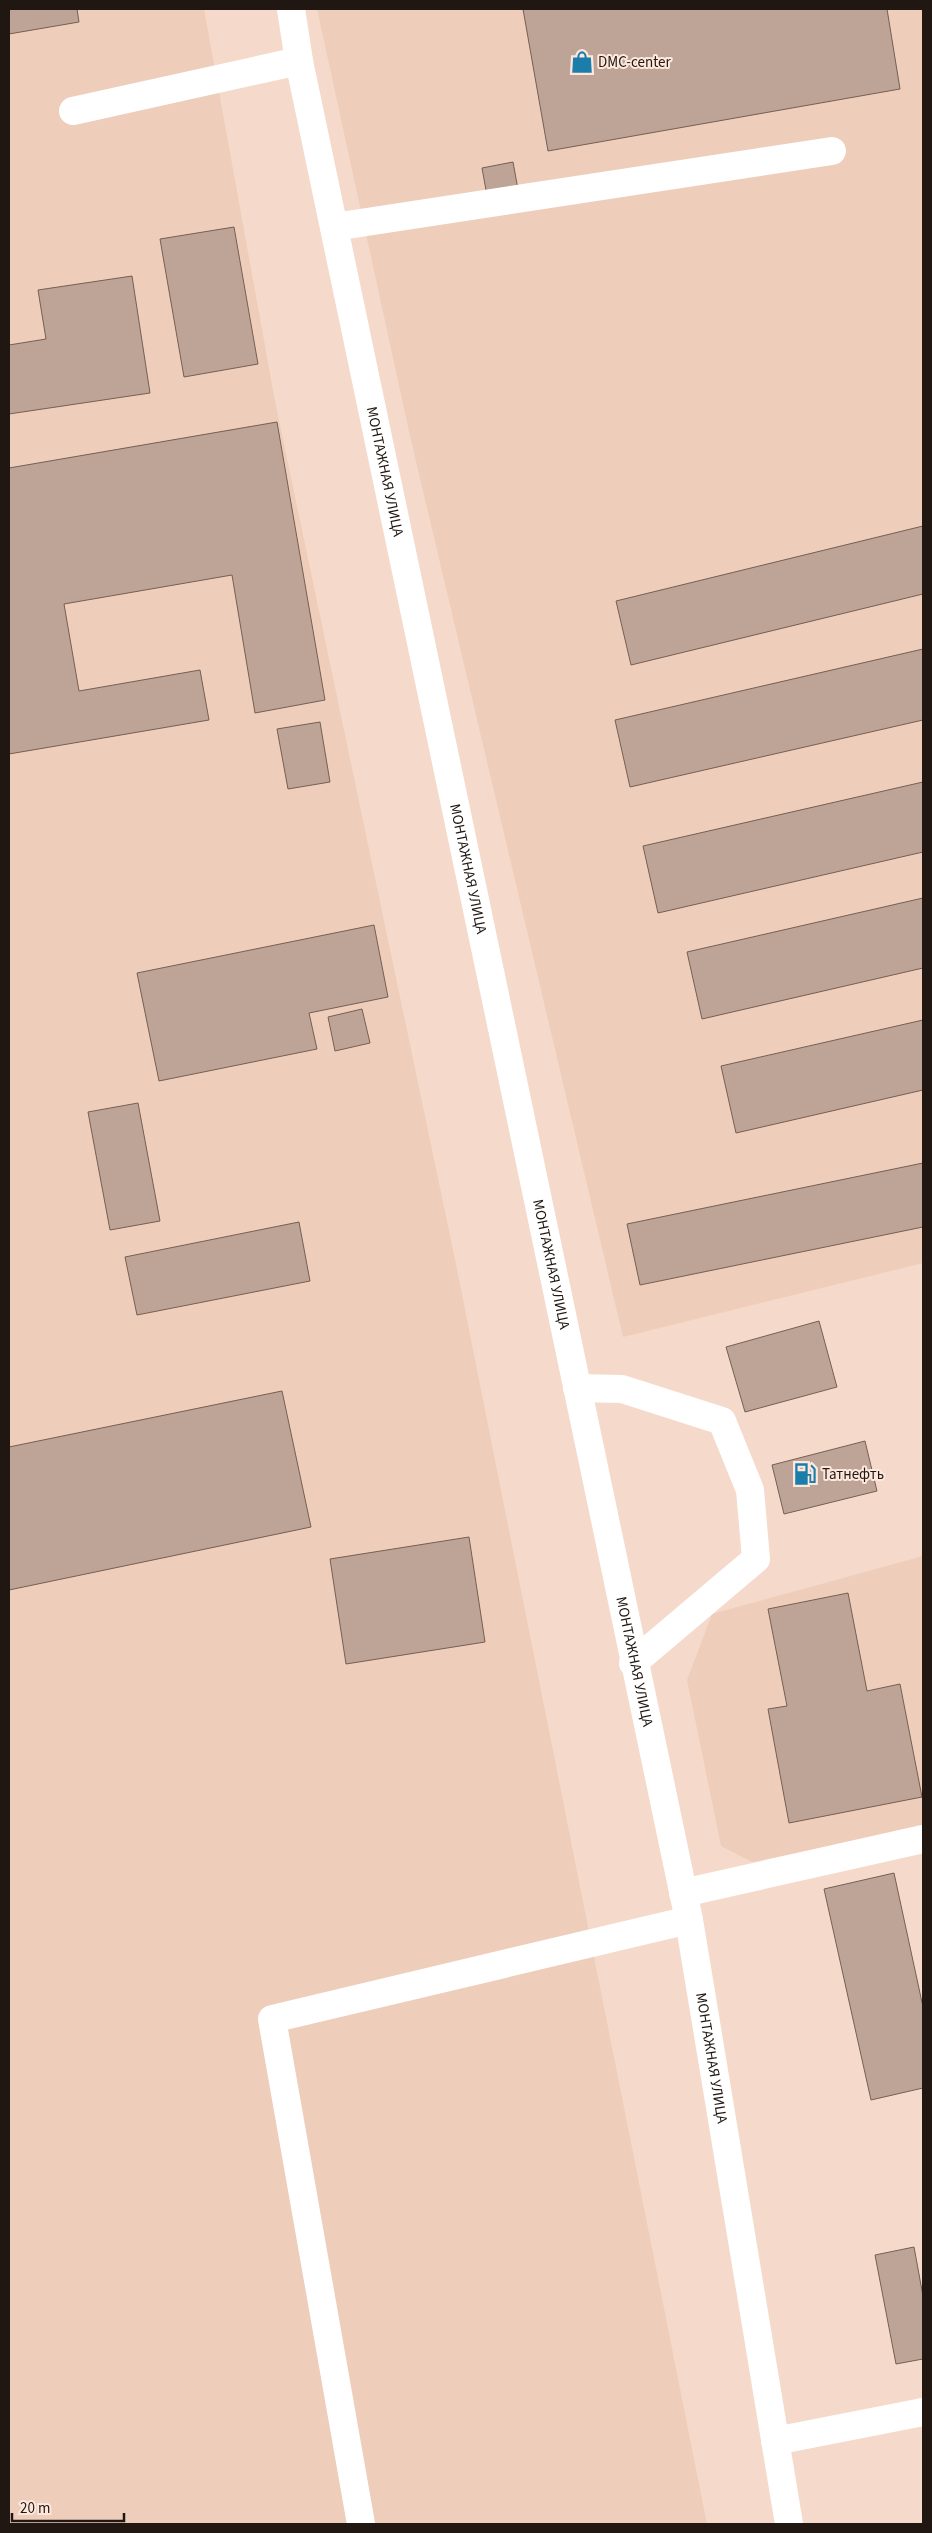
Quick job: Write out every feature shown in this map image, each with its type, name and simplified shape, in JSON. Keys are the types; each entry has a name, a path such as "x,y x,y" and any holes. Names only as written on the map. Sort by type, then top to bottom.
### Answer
{"street":[{"name":"МОНТАЖНАЯ УЛИЦА","path":"291,9 299,61 633,1663 689,1920 789,2524"},
{"path":"73,111 299,61"},
{"path":"334,227 832,151"},
{"path":"577,1388 622,1389 722,1421 750,1490 756,1559 633,1663"},
{"path":"683,1893 923,1839"},
{"path":"361,2524 272,2019 689,1920"},
{"path":"775,2441 923,2412"}],"shaded area":[{"path":"9,9 204,9 275,401 455,1259 707,2524 9,2524"},
{"path":"317,9 923,9 923,1263 623,1337 410,436"},
{"path":"923,1556 923,1827 752,1862 721,1846 687,1680 712,1614"}],"building":[{"path":"9,9 77,9 79,22 9,34"},
{"path":"523,9 887,9 900,89 548,151"},
{"path":"513,162 519,195 488,201 482,168"},
{"path":"234,227 258,364 184,377 160,239"},
{"path":"132,276 150,393 9,414 9,345 46,339 38,290"},
{"path":"277,422 325,700 255,713 232,575 64,604 79,691 200,670 209,720 9,754 9,468"},
{"path":"923,526 923,594 631,665 616,601"},
{"path":"923,649 923,720 630,787 615,720"},
{"path":"320,722 330,782 288,789 277,729"},
{"path":"923,782 923,852 658,913 643,846"},
{"path":"923,898 923,968 702,1019 687,952"},
{"path":"374,925 388,997 309,1013 317,1049 159,1081 137,973"},
{"path":"362,1009 370,1043 335,1051 328,1017"},
{"path":"923,1020 923,1090 736,1133 721,1066"},
{"path":"138,1103 160,1221 110,1230 88,1112"},
{"path":"923,1163 923,1227 640,1285 627,1224"},
{"path":"299,1222 310,1281 137,1315 125,1257"},
{"path":"819,1321 837,1387 745,1412 726,1347"},
{"path":"282,1391 311,1527 9,1590 9,1447"},
{"path":"865,1441 877,1491 784,1514 772,1465"},
{"path":"469,1537 485,1642 346,1664 330,1559"},
{"path":"848,1593 867,1691 900,1684 922,1797 789,1823 768,1709 787,1706 768,1609"},
{"path":"894,1873 923,2007 923,2088 871,2100 824,1889"},
{"path":"914,2247 923,2296 923,2359 896,2364 875,2255"}],"place":[{"name":"DMC-center","path":"582,62"},
{"name":"Татнефть","path":"805,1474"}]}
